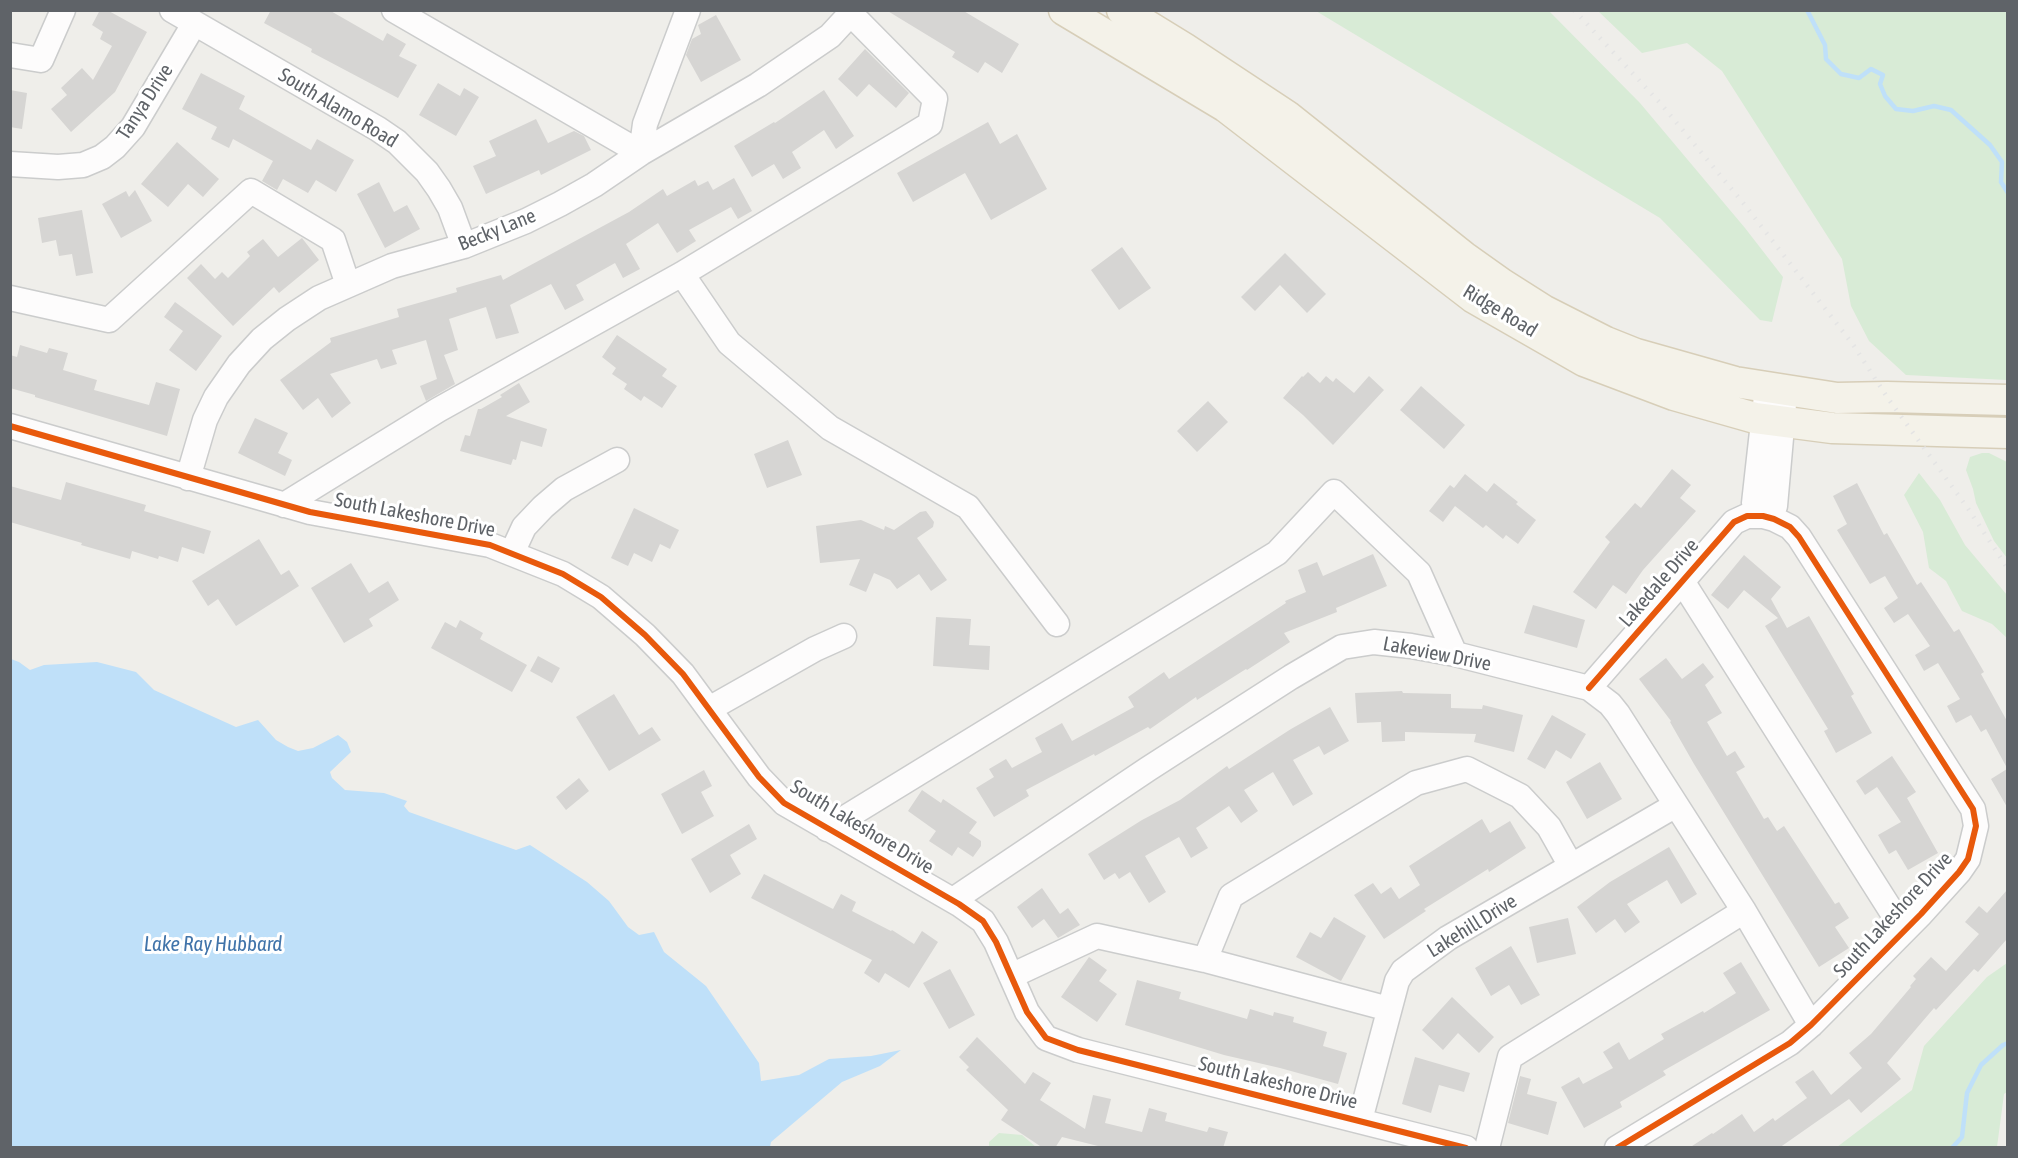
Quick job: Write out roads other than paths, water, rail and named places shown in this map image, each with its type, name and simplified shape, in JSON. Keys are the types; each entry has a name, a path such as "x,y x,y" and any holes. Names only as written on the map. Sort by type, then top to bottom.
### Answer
{"main road":[{"name":"Ridge Road","path":"1064,10 1226,107 1474,298 1564,335 1735,382 1837,398 2007,400"},
{"name":"Ridge Road","path":"1122,10 1287,116 1464,257 1543,310 1584,361 1674,395 1773,420 1832,428 2007,433"},
{"path":"1299,163 1316,139"}],"street":[{"path":"10,55 41,60 63,10"},
{"name":"South Alamo Road","path":"172,10 397,142 427,172 439,189 450,208 464,246"},
{"path":"394,10 641,153 645,124 688,10"},
{"path":"284,505 438,411 682,274 930,124 935,99 853,12"},
{"name":"Becky Lane","path":"188,478 205,420 216,397 239,364 262,339 287,319 319,298 392,266 464,246 560,204 594,185 641,153 758,85 830,36 853,12"},
{"name":"Tanya Drive","path":"10,164 57,167 83,165 102,157 115,147 133,127 195,24"},
{"path":"10,298 109,320 251,191 333,240 348,285"},
{"path":"682,274 729,343 830,428 968,507 1057,624"},
{"path":"1763,516 1754,503 1773,420 1776,389"},
{"name":"South Lakeshore Drive","path":"10,426 310,512 490,545 563,574 601,597 645,635 675,666 759,777 784,803 952,900 983,921 996,942 1027,1012 1046,1038 1078,1050 1466,1148"},
{"path":"513,553 524,527 543,507 564,489 617,460"},
{"path":"827,829 1277,553 1334,492 1419,573 1455,654"},
{"name":"Lakedale Drive","path":"1588,688 1734,522 1747,516 1763,516"},
{"name":"South Lakeshore Drive","path":"1617,1148 1790,1043 1811,1025 1904,932 1959,872 1968,859 1976,826 1973,809 1799,537 1790,527 1763,516"},
{"path":"1682,581 1904,932"},
{"path":"709,709 815,649 844,636"},
{"name":"Lakeview Drive","path":"952,900 1148,769 1342,647 1374,642 1411,646 1455,654 1588,688 1600,695 1618,714 1744,911 1811,1025"},
{"path":"1205,960 1231,896 1416,783 1467,769 1520,796 1549,827 1571,866"},
{"name":"Lakehill Drive","path":"1360,1120 1397,981 1403,971 1448,938 1676,805"},
{"path":"1487,1148 1510,1057 1744,911"},
{"path":"1011,976 1097,936 1205,960 1389,1009"}],"water":[{"name":"Lake Ray Hubbard","path":"11,659 30,670 44,665 97,662 136,672 154,690 236,727 258,720 276,740 298,751 313,748 338,735 347,742 351,752 330,772 332,778 345,790 384,793 407,801 404,806 409,812 516,850 530,845 587,882 609,901 628,927 639,935 654,932 664,952 706,986 759,1063 761,1081 799,1075 829,1059 871,1056 901,1050 880,1066 842,1082 771,1142 770,1147 11,1147"}],"waterway":[{"path":"1807,10 1825,45 1826,59 1841,74 1859,78 1871,69 1883,75 1880,84 1885,96 1896,109 1913,111 1934,106 1951,110 1990,145 2002,162 2001,182 2008,193"},
{"path":"1952,1148 1962,1137 1967,1093 1981,1065 2008,1043"}],"railway":[{"path":"1574,10 1661,104 1744,204 1854,346 1887,397 1969,510 2008,569"}]}
